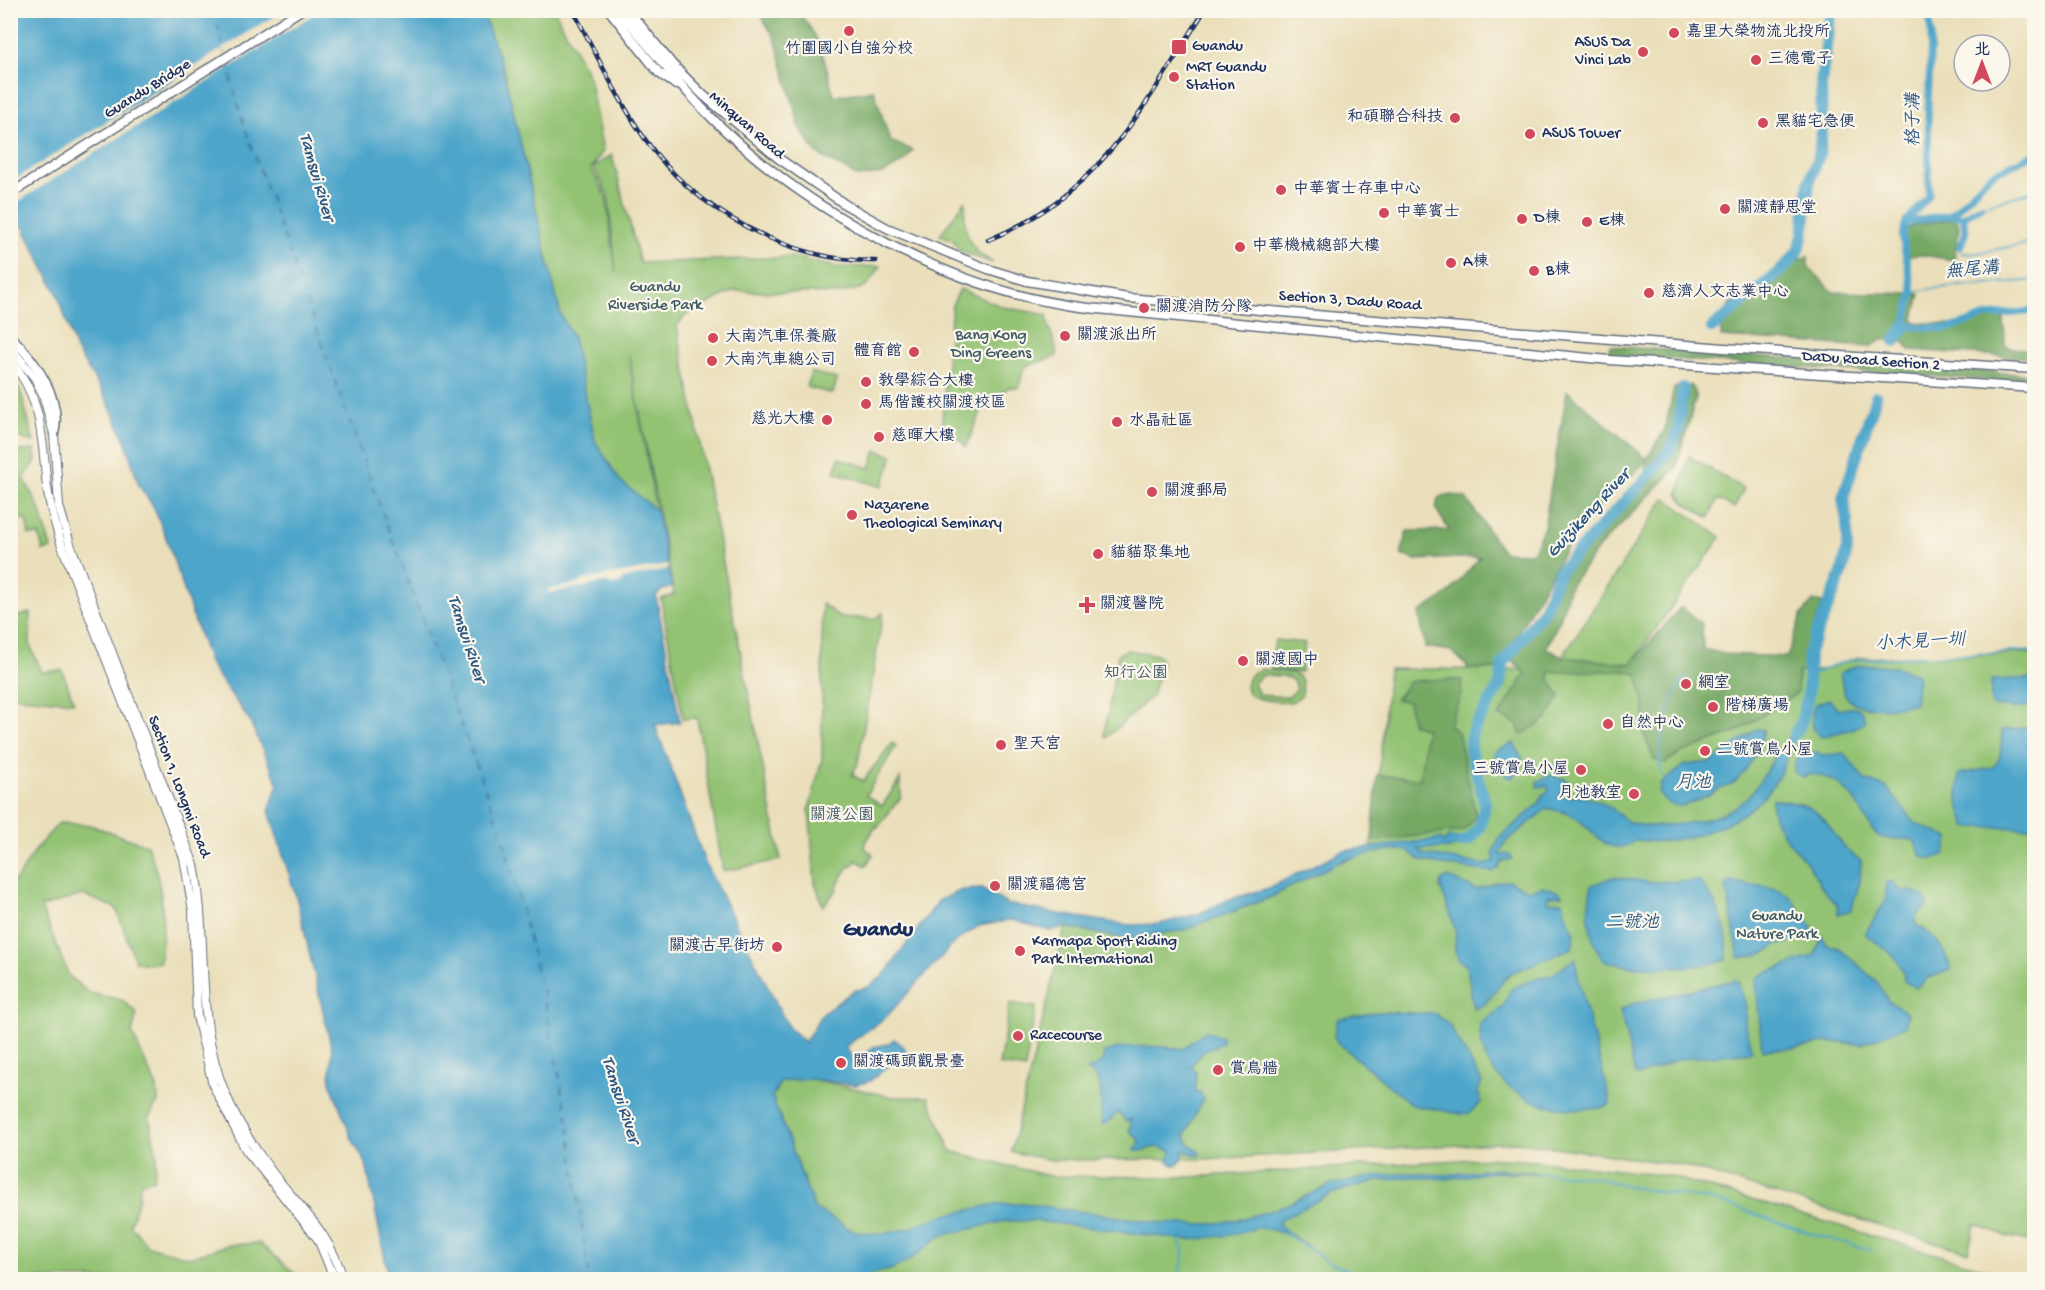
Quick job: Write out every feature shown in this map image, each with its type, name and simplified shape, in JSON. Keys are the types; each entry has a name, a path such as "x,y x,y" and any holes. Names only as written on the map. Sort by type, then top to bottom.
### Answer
{"main road":[{"name":"Guandu Bridge","path":"10,194 301,10"},
{"path":"609,10 659,73 688,94"},
{"name":"Minquan Road","path":"619,10 688,94 704,110 770,168 877,238"},
{"name":"Minquan Road","path":"628,10 672,64 713,102 797,171 846,205 887,228"},
{"name":"Section 3, Dadu Road","path":"887,228 988,269 1027,281 1128,298 1684,345 2034,369"},
{"name":"Section 3, Dadu Road","path":"877,238 985,286 1022,298 1088,308 1265,326 1706,366"},
{"path":"10,336 31,360 51,395 57,421 54,434"},
{"name":"Section 1, Longmi Road","path":"10,347 35,378 43,394 54,434 57,495 70,544 194,865 201,911 204,1012 216,1066 240,1125 272,1172 325,1235 334,1261"},
{"name":"Section 1, Longmi Road","path":"10,360 28,384 37,405 43,431 51,511 62,546 184,858 193,911 197,1016 213,1085 246,1150 312,1230 334,1261"},
{"name":"DaDu Road Section 2","path":"1706,366 2034,388"},
{"path":"334,1261 335,1280"},
{"path":"334,1261 343,1280"}],"green space":[{"name":"Guandu Riverside Park","path":"482,11 555,11 589,77 603,151 591,169 606,196 616,272 608,195 593,167 612,155 640,263 794,257 836,267 881,266 866,287 838,294 733,291 685,316 677,326 781,860 723,871 697,718 683,719 661,599 674,595 629,356 656,510 620,481 595,441 573,338 560,313 504,72"},
{"path":"758,11 797,11 806,21 817,41 825,60 834,96 874,90 890,141 913,150 905,161 883,174 858,177 817,154 800,129 775,38"},
{"path":"965,201 965,223 971,244 975,250 993,263 959,251 953,240 940,235"},
{"path":"1956,218 1959,226 1954,260 1921,255 1903,256 1900,233 1914,225"},
{"path":"1808,256 1808,266 1833,292 1920,294 1913,322 1955,325 1995,313 2004,317 2005,345 2009,348 2034,350 2034,358 1910,350 1904,342 1883,339 1870,347 1721,337 1721,323 1730,303 1776,281 1797,261"},
{"name":"Bang Kong Ding Greens","path":"960,289 1003,307 1047,315 1057,356 1024,367 1019,388 1009,387 982,409 966,447 960,439 941,429 952,305"},
{"path":"1610,346 2034,375 2034,383 1610,355 1608,354"},
{"path":"811,372 837,379 833,394 807,387"},
{"path":"11,378 20,389 34,442 16,437 11,440"},
{"path":"1691,385 1696,397 1676,468 1601,545 1570,586 1561,617 1546,648 1562,657 1631,664 1681,607 1702,624 1703,649 1725,654 1787,657 1801,616 1813,601 1823,603 1806,648 1805,672 1798,672 1797,693 1738,731 1681,753 1665,763 1654,760 1644,734 1644,700 1637,674 1622,671 1550,672 1549,679 1560,696 1547,719 1521,735 1517,724 1499,716 1526,674 1510,658 1548,606 1565,572 1602,527 1641,491 1647,461 1579,525 1497,669 1469,669 1452,651 1425,647 1419,613 1449,593 1480,557 1416,560 1401,555 1407,531 1449,530 1436,509 1438,498 1452,495 1466,498 1503,552 1532,553 1544,527 1567,391 1647,459 1665,429 1674,388"},
{"path":"35,450 36,461 24,478 41,512 51,549 43,551 39,535 29,535 26,519 11,520 11,452"},
{"path":"876,450 893,456 882,487 835,472 839,458 870,468"},
{"path":"1689,456 1744,489 1734,508 1718,499 1709,518 1684,502 1678,494"},
{"path":"1665,498 1721,537 1631,664 1562,657"},
{"name":"關渡公園","path":"822,603 839,617 875,619 883,613 858,763 852,775 863,781 892,743 896,746 866,795 882,806 900,779 901,797 878,827 876,826 863,847 873,854 866,866 856,860 852,867 849,866 836,887 838,888 823,906 815,882 809,809 822,759"},
{"path":"30,613 30,645 42,672 62,670 74,702 11,696 11,618"},
{"path":"1275,640 1305,643 1301,672 1271,669"},
{"name":"知行公園","path":"1127,650 1158,655 1162,662 1152,696 1106,738 1104,734 1118,654"},
{"name":"Guandu Nature Park","path":"2034,653 2034,1242 2005,1236 1975,1224 1968,1252 1681,1165 1517,1142 1206,1159 1051,1160 1011,1152 1065,927 1128,939 1184,930 1271,897 1329,866 1371,852 1389,669 1820,670 1857,658"},
{"path":"1261,669 1294,673 1302,680 1302,695 1292,702 1258,698 1247,690 1251,674","holes":["1262,675 1289,678 1296,685 1297,690 1288,697 1259,695 1254,683"]},
{"path":"1462,680 1461,694 1449,725 1458,732 1476,817 1463,831 1372,841 1377,775 1420,779 1426,729 1413,724 1408,702 1396,699 1409,682"},
{"path":"59,823 90,825 147,845 160,888 163,917 160,962 145,964 135,961 116,908 83,895 41,907 69,976 89,993 122,1000 137,1013 132,1033 157,1088 158,1102 149,1117 157,1156 154,1179 140,1183 139,1198 130,1225 148,1246 189,1257 228,1245 259,1243 295,1274 296,1279 11,1279 11,887 39,845"},
{"name":"Racecourse","path":"1010,1003 1036,1007 1025,1069 999,1065"},
{"path":"812,1079 893,1097 928,1097 951,1151 1049,1176 1190,1177 1488,1158 1551,1162 1670,1176 2020,1279 847,1279 824,1233 772,1096 781,1081"}],"water":[{"name":"Tamsui River","path":"10,11 482,11 504,72 560,313 573,338 595,441 620,481 656,510 672,587 661,591 656,596 680,722 655,725 706,865 789,1028 805,1042 821,1015 853,991 868,987 883,976 939,900 962,890 982,889 1007,904 1059,914 1129,925 1159,924 1198,914 1227,900 1269,888 1342,851 1440,839 1444,842 1448,837 1463,839 1474,834 1472,843 1450,848 1418,849 1423,854 1484,865 1495,861 1493,853 1499,838 1539,804 1542,795 1549,790 1547,786 1537,787 1537,782 1550,775 1565,779 1567,783 1560,794 1562,796 1600,801 1627,821 1635,824 1667,825 1708,819 1729,811 1743,801 1801,723 1790,752 1771,788 1745,813 1710,831 1691,836 1672,840 1636,840 1625,846 1616,847 1600,840 1571,815 1547,808 1505,843 1499,855 1510,854 1512,859 1502,861 1499,868 1492,872 1435,864 1421,860 1405,850 1387,850 1343,860 1271,897 1184,930 1128,939 1065,927 1050,931 1012,920 979,926 955,942 886,1017 845,1047 857,1063 873,1047 888,1044 894,1039 904,1047 906,1052 870,1081 855,1085 812,1079 781,1081 772,1096 814,1208 855,1232 880,1234 907,1229 941,1216 996,1204 1027,1204 1163,1223 1204,1225 1237,1220 1277,1209 1330,1185 1370,1177 1408,1173 1447,1175 1491,1169 1539,1173 1491,1172 1447,1179 1410,1177 1371,1182 1333,1193 1280,1220 1279,1226 1330,1263 1292,1236 1268,1229 1257,1228 1231,1235 1188,1240 1037,1221 1005,1221 940,1236 910,1260 892,1269 855,1279 389,1279 366,1164 352,1139 330,1082 332,1050 297,900 269,811 278,783 249,720 209,663 165,535 153,506 139,486 126,443 106,398 76,350 57,293 11,204"},
{"path":"1855,666 1888,666 1903,669 1918,676 1915,703 1879,708 1859,705 1852,701 1845,694 1840,673"},
{"path":"2034,678 2034,705 2016,708 1991,706 1991,680"},
{"path":"1829,699 1838,710 1855,707 1862,711 1865,723 1821,737 1813,726 1814,705"},
{"path":"2034,727 2034,828 1966,827 1958,801 1959,774 1983,770 1995,765 2000,754 2002,730"},
{"name":"月池","path":"1757,729 1764,730 1754,758 1733,783 1694,802 1679,806 1665,800 1659,792 1661,784 1685,765 1711,762"},
{"path":"1514,743 1522,758 1522,766 1512,778 1506,776 1494,754"},
{"path":"1817,752 1824,756 1844,753 1865,780 1886,787 1915,823 1949,838 1945,854 1933,859 1922,857 1914,840 1881,837 1875,833 1847,791 1837,783 1819,775 1811,774 1803,777 1794,773 1795,763 1801,754"},
{"path":"1772,799 1809,807 1820,815 1847,850 1861,860 1860,882 1851,910 1838,914 1837,905 1784,836 1772,809"},
{"path":"1448,877 1477,890 1498,882 1508,881 1529,890 1543,886 1560,892 1562,895 1548,896 1548,901 1563,902 1567,918 1575,933 1572,948 1509,974 1485,1004 1475,1009 1467,969 1465,964 1459,961 1455,950 1456,933 1440,886 1441,881"},
{"name":"二號池","path":"1613,877 1649,882 1699,881 1712,898 1721,918 1726,939 1726,960 1682,967 1645,967 1613,963 1602,959 1589,924 1590,896 1592,885"},
{"path":"1730,882 1768,887 1783,892 1789,896 1812,925 1809,934 1784,944 1776,944 1769,951 1739,958 1726,886"},
{"path":"1886,882 1893,882 1901,891 1914,892 1925,898 1927,907 1915,917 1916,925 1938,943 1951,970 1928,978 1916,988 1904,981 1901,966 1896,959 1865,934 1886,900"},
{"path":"1822,936 1827,945 1839,948 1878,983 1888,1001 1908,1013 1905,1026 1862,1044 1829,1042 1796,1048 1762,1050 1756,980 1761,975 1815,955"},
{"path":"1576,958 1578,978 1610,1099 1610,1104 1606,1106 1588,1109 1555,1107 1522,1095 1496,1074 1481,1043 1480,1024 1503,1007 1511,989 1536,978 1552,975"},
{"path":"1738,981 1746,1006 1745,1025 1752,1052 1679,1059 1640,1075 1635,1074 1620,1010 1632,1004"},
{"path":"1378,1012 1436,1014 1450,1026 1482,1082 1478,1091 1481,1103 1469,1113 1461,1114 1412,1105 1337,1042 1334,1035 1338,1019"},
{"path":"1205,1031 1222,1037 1222,1043 1204,1051 1191,1066 1196,1073 1195,1091 1200,1092 1203,1099 1185,1135 1189,1144 1200,1152 1199,1155 1183,1151 1183,1157 1178,1165 1173,1165 1168,1161 1172,1152 1161,1147 1136,1151 1135,1148 1141,1142 1129,1130 1132,1119 1126,1121 1118,1112 1107,1123 1102,1124 1100,1086 1094,1074 1087,1070 1101,1062 1104,1053 1131,1047 1183,1049"}],"pier":[{"path":"282,11 319,11 11,206 11,182"},
{"path":"667,565 668,569 623,579 621,583 610,585 608,582 548,593 547,590 581,583 583,580"}],"waterway":[{"name":"Guizikeng River","path":"1712,328 1786,266 1798,252 1803,235 1809,183 1819,155 1822,128 1821,83 1831,10"},
{"name":"格子溝","path":"1906,222 1929,196 1928,108 1931,35 1929,10"},
{"path":"1952,214 1990,175 2034,154"},
{"path":"1981,206 2034,191"},
{"path":"1981,206 1963,217 1943,216 1906,222 1902,237 1913,292 1905,326 1947,329 1987,316 2034,311"},
{"path":"1960,247 1966,232 1963,217"},
{"path":"1960,247 1962,253 1972,254 2034,242"},
{"name":"無尾溝","path":"1913,292 1943,287 2034,280"},
{"path":"1895,341 1905,326"},
{"name":"Guizikeng River","path":"1462,842 1470,840 1480,826 1485,804 1470,748 1472,732 1500,685 1503,663 1544,610 1559,572 1655,469 1670,449 1678,431 1683,388"},
{"path":"1794,735 1801,723 1808,695 1809,652 1842,573 1847,549 1847,522 1843,498 1876,397"},
{"name":"小木見一圳","path":"1809,675 1850,660 2034,651"},
{"path":"1661,771 1660,760 1665,723 1673,698 1684,678"},
{"path":"1663,775 1665,780"},
{"path":"1539,1173 1593,1177 1641,1189 1721,1202 1812,1234 1871,1250"},
{"path":"1285,1233 1330,1263 1362,1275 1367,1280"},
{"path":"1176,1280 1183,1259 1182,1248 1177,1238"}],"ferry route":[{"path":"214,10 225,55"},
{"path":"227,62 243,122 377,498 503,837 544,998 569,1126 589,1280"}],"railway":[{"path":"573,10 607,76 645,139 665,165 690,188 717,209 778,242 843,259 876,261"},
{"path":"988,240 1027,221 1061,198 1090,173 1139,113 1205,10"}],"place":[{"name":"竹圍國小自強分校","path":"849,31"},
{"name":"嘉里大榮物流北投所","path":"1674,33"},
{"name":"Guandu","path":"1179,47"},
{"name":"ASUS Da Vinci Lab","path":"1643,52"},
{"name":"三德電子","path":"1756,60"},
{"name":"MRT Guandu Station","path":"1174,77"},
{"name":"和碩聯合科技","path":"1455,118"},
{"name":"黑貓宅急便","path":"1763,123"},
{"name":"ASUS Tower","path":"1530,134"},
{"name":"中華賓士存車中心","path":"1281,190"},
{"name":"關渡靜思堂","path":"1725,209"},
{"name":"中華賓士","path":"1384,213"},
{"name":"D棟","path":"1522,219"},
{"name":"E棟","path":"1587,222"},
{"name":"中華機械總部大樓","path":"1240,247"},
{"name":"A棟","path":"1451,263"},
{"name":"B棟","path":"1534,271"},
{"name":"慈濟人文志業中心","path":"1649,293"},
{"name":"關渡消防分隊","path":"1144,308"},
{"name":"關渡派出所","path":"1065,336"},
{"name":"大南汽車保養廠","path":"713,338"},
{"name":"體育館","path":"914,352"},
{"name":"大南汽車總公司","path":"712,361"},
{"name":"教學綜合大樓","path":"866,382"},
{"name":"馬偕護校關渡校區","path":"866,404"},
{"name":"慈光大樓","path":"827,420"},
{"name":"水晶社區","path":"1117,422"},
{"name":"慈暉大樓","path":"879,437"},
{"name":"關渡郵局","path":"1152,492"},
{"name":"Nazarene Theological Seminary","path":"852,515"},
{"name":"貓貓聚集地","path":"1098,554"},
{"name":"關渡醫院","path":"1087,605"},
{"name":"關渡國中","path":"1243,661"},
{"name":"網室","path":"1686,684"},
{"name":"階梯廣場","path":"1713,707"},
{"name":"自然中心","path":"1608,724"},
{"name":"聖天宮","path":"1001,745"},
{"name":"二號賞鳥小屋","path":"1705,751"},
{"name":"三號賞鳥小屋","path":"1581,770"},
{"name":"月池教室","path":"1634,794"},
{"name":"關渡福德宮","path":"995,886"},
{"name":"關渡古早街坊","path":"777,947"},
{"name":"Karmapa Sport Riding Park International","path":"1020,951"},
{"name":"Racecourse","path":"1018,1036"},
{"name":"關渡碼頭觀景臺","path":"841,1063"},
{"name":"賞鳥牆","path":"1218,1070"}],"district":[{"name":"Guandu","path":"878,931"}]}
